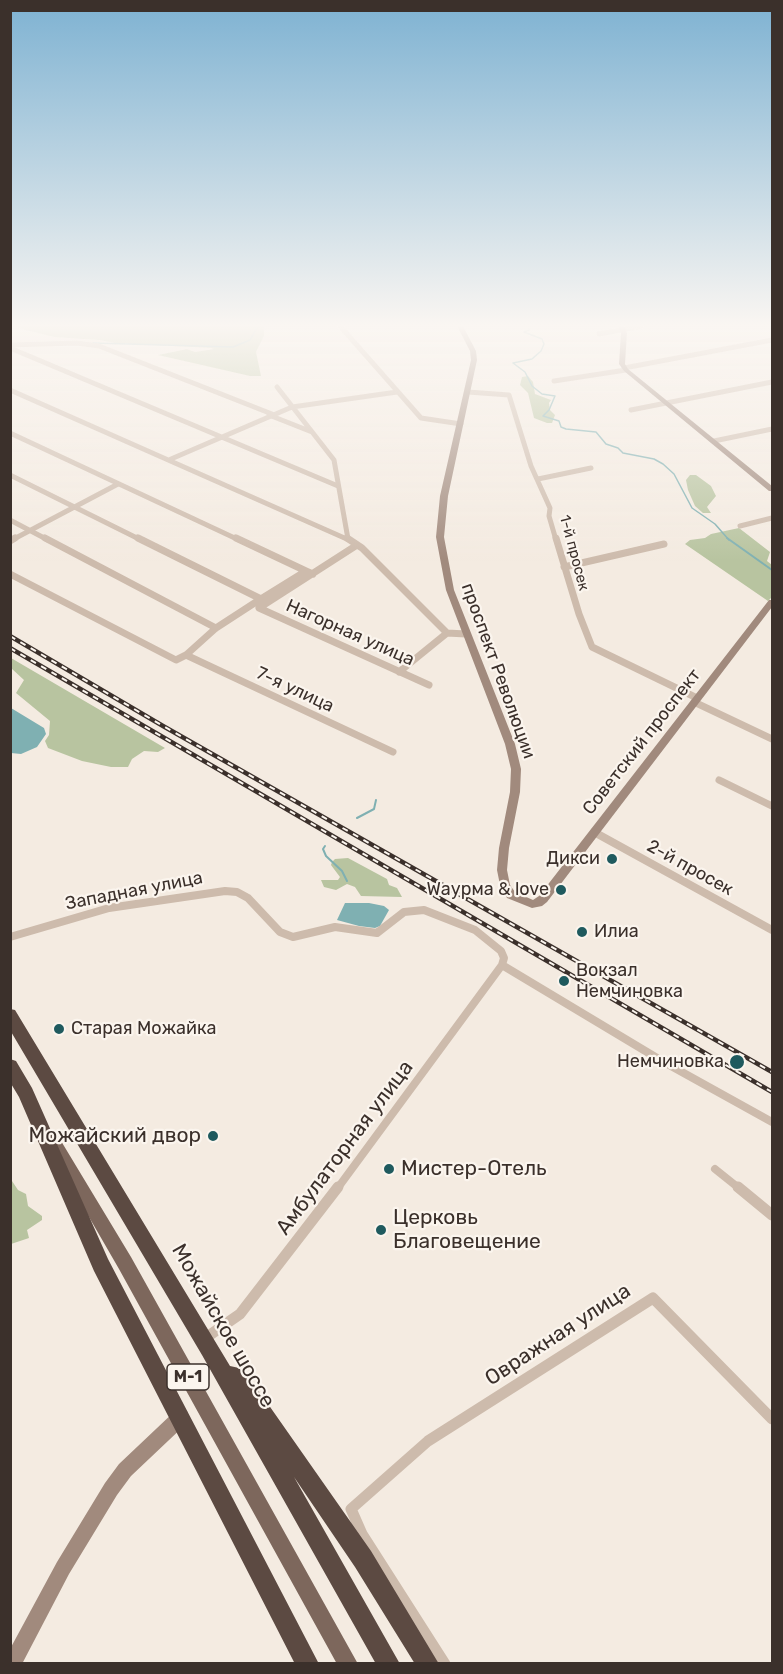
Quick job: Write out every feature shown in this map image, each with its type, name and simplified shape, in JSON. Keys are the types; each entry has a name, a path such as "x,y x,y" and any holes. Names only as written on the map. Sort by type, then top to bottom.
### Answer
{"highway":[{"name":"Можайское шоссе","path":"10,1015 207,1343 389,1664"},
{"name":"М-1","path":"10,1066 26,1093 101,1265 308,1664"},
{"path":"207,1343 254,1401 363,1558 428,1664"}],"main road":[{"name":"М-1","path":"26,1093 125,1263 348,1664"}],"street":[{"path":"43,404 348,539 357,544 447,633 466,634"},
{"path":"144,404 338,486"},
{"path":"243,404 314,433"},
{"path":"290,404 334,460 348,539"},
{"path":"171,459 270,415 292,407 312,404"},
{"path":"408,404 421,418 460,424"},
{"name":"проспект Революции","path":"465,404 440,525 450,590 510,744 516,769 515,792 504,848 502,870 505,885 516,898 528,903 538,903"},
{"name":"1-й просек","path":"511,404 531,466 538,479 544,500 550,508 549,516 564,567 592,647 772,739"},
{"path":"631,410 660,404"},
{"path":"667,404 769,483 772,489"},
{"path":"714,441 772,429"},
{"path":"10,433 313,574 357,544"},
{"path":"538,479 591,468"},
{"path":"10,475 261,599"},
{"path":"10,541 118,484"},
{"path":"740,526 772,518"},
{"path":"10,520 216,628"},
{"path":"564,567 664,544"},
{"path":"186,655 216,628 306,571"},
{"name":"7-я улица","path":"10,574 173,659 186,655 393,752"},
{"name":"Нагорная улица","path":"313,574 259,608 429,685"},
{"name":"Советский проспект","path":"538,903 772,602"},
{"path":"399,672 447,633"},
{"path":"719,780 772,806"},
{"name":"2-й просек","path":"594,831 772,930"},
{"name":"Западная улица","path":"10,937 109,908 181,895 225,891 237,892 248,897 280,932 293,937 335,927 376,933 385,929 404,912 424,910 465,925 489,939 501,951 504,958 502,965"},
{"path":"502,965 662,1061 772,1122"},
{"name":"Амбулаторная улица","path":"207,1343 240,1314 301,1238 502,965"},
{"path":"715,1169 772,1215"},
{"name":"Овражная улица","path":"445,1664 362,1534 351,1509 428,1441 652,1298 772,1419"},
{"path":"12,1664 63,1569 111,1489 125,1470 181,1417"}],"green space":[{"path":"531,404 549,404 550,410 555,415 552,423 534,418"},
{"path":"690,475 696,475 711,486 716,496 707,507 711,513 703,513 695,506 686,480"},
{"path":"739,528 770,552 767,561 772,565 772,597 768,601 685,544 690,540"},
{"path":"10,658 165,748 158,752 144,751 132,759 128,767 111,767 82,761 48,748 45,741 49,735 50,721 16,693 24,680 11,668"},
{"path":"348,858 387,879 389,885 397,888 402,897 361,896 355,887 347,884 336,890 324,887 321,880 338,880 340,877 331,865 332,862 335,859"},
{"path":"10,1178 18,1190 26,1194 28,1206 42,1216 42,1220 27,1230 29,1238 11,1244"}],"water":[{"path":"11,708 44,728 46,734 37,747 21,754 11,753"},
{"path":"345,903 369,903 384,906 389,910 380,926 375,928 359,926 337,920"}],"waterway":[{"path":"552,404 543,416 559,421 561,427 596,432 606,444 618,448 623,453 654,459 663,464 674,474 692,508 715,524 728,538"},
{"path":"728,538 772,570"},
{"path":"357,818 374,809 376,800"},
{"path":"325,846 323,849 326,856 342,871 347,881"}],"railway":[{"path":"10,636 163,726 772,1072"},
{"path":"10,648 772,1092"}],"place":[{"name":"Дикси","path":"612,859"},
{"name":"Wаурма & love","path":"561,890"},
{"name":"Илиа","path":"582,932"},
{"name":"Вокзал Немчиновка","path":"564,981"},
{"name":"Старая Можайка","path":"59,1029"},
{"name":"Немчиновка","path":"737,1062"},
{"name":"Можайский двор","path":"213,1136"},
{"name":"Мистер-Отель","path":"389,1169"},
{"name":"Церковь Благовещение","path":"381,1230"}]}
